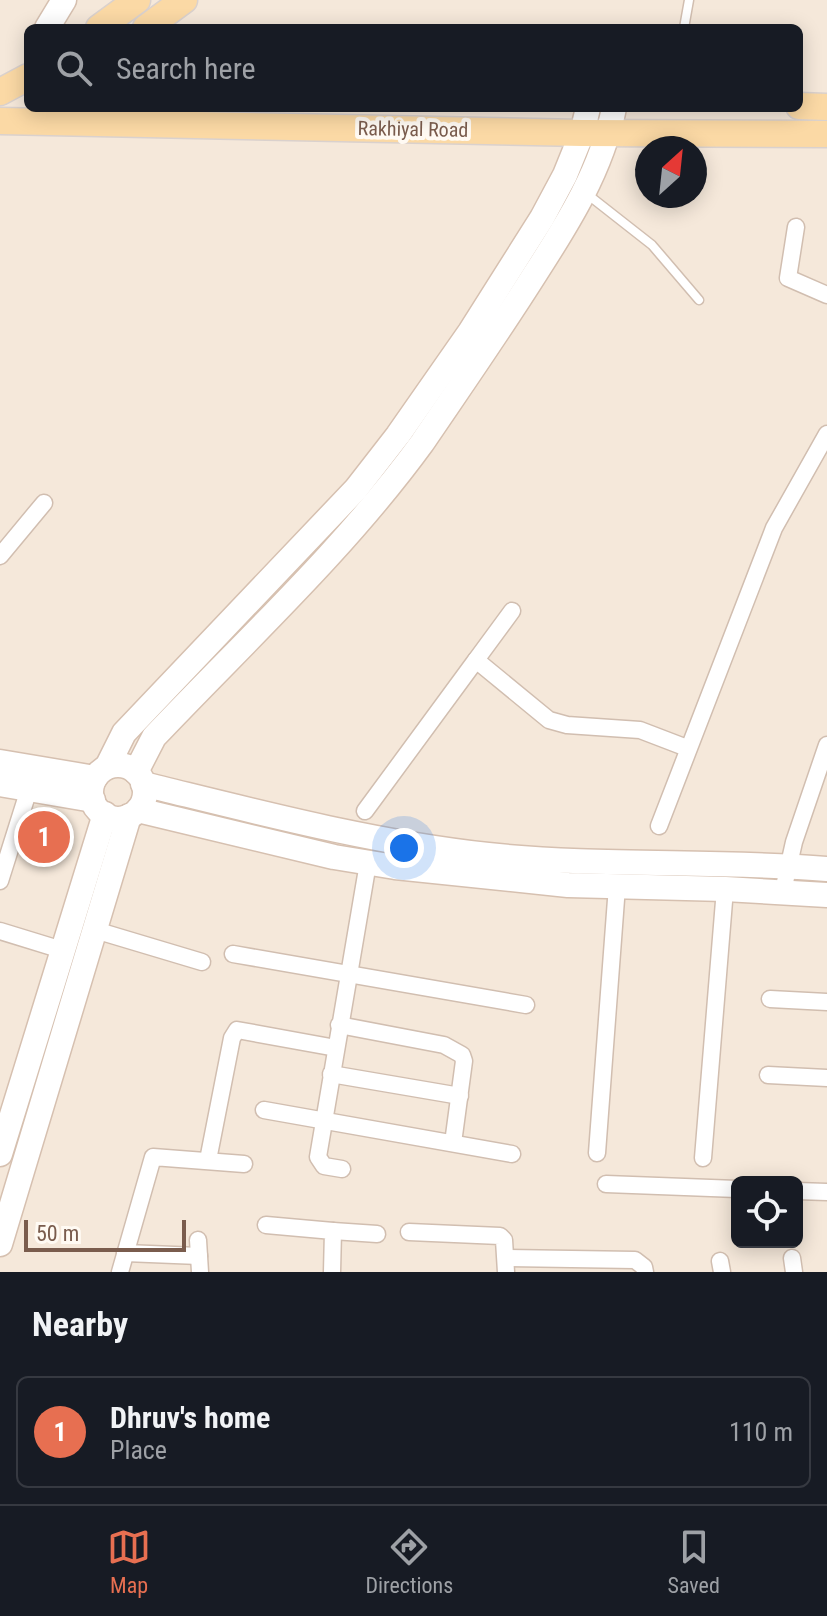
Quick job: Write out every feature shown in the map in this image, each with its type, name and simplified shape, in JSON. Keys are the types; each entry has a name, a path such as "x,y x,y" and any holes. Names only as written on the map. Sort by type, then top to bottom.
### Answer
{"main road":[{"path":"104,24 137,0"},
{"path":"151,24 184,0"},
{"path":"803,106 827,107"},
{"path":"1,123 24,112"},
{"name":"Rakhiyal Road","path":"1,123 612,120 827,134"}],"street":[{"path":"49,24 64,0"},
{"path":"0,1244 95,930 111,797 124,733 356,489 381,457 470,332 542,218 565,175 585,120"},
{"path":"0,784 111,797 144,795 140,778 154,737 344,539 399,475 561,234 584,191 612,120"},
{"path":"796,227 788,278 827,295"},
{"path":"659,826 774,528 827,434"},
{"path":"0,556 44,503"},
{"path":"365,811 512,611"},
{"path":"476,660 549,720 567,725 640,730 687,748"},
{"path":"783,891 787,866 827,745"},
{"path":"0,762 111,797 368,863 496,879 728,863 827,869"},
{"path":"0,1154 5,1117 122,765 140,778 348,834 491,855 617,886 827,895"},
{"path":"1,876 29,789"},
{"path":"342,1169 319,1162 323,1121 368,863"},
{"path":"597,1153 617,886"},
{"path":"703,1158 725,889"},
{"path":"95,930 202,962"},
{"path":"0,931 62,950"},
{"path":"233,954 526,1005"},
{"path":"770,999 827,1002"},
{"path":"339,1025 455,1049 464,1061 453,1143"},
{"path":"208,1160 232,1038 237,1030 336,1048"},
{"path":"331,1074 460,1096"},
{"path":"768,1075 827,1078"},
{"path":"264,1110 512,1154"},
{"path":"120,1272 153,1157 244,1164"},
{"path":"606,1184 731,1189"},
{"path":"803,1191 827,1192"},
{"path":"266,1225 377,1234"},
{"path":"332,1272 333,1231"},
{"path":"409,1232 497,1235 504,1240 506,1265 635,1260 644,1267 645,1272"},
{"path":"125,1253 199,1256"}],"lane":[{"path":"685,24 689,0"},
{"path":"565,175 652,245 699,300"}],"shaded area":[{"path":"0,0 827,0 827,1272 0,1272"}],"place":[{"name":"Dhruv's home","path":"44,837"}]}
